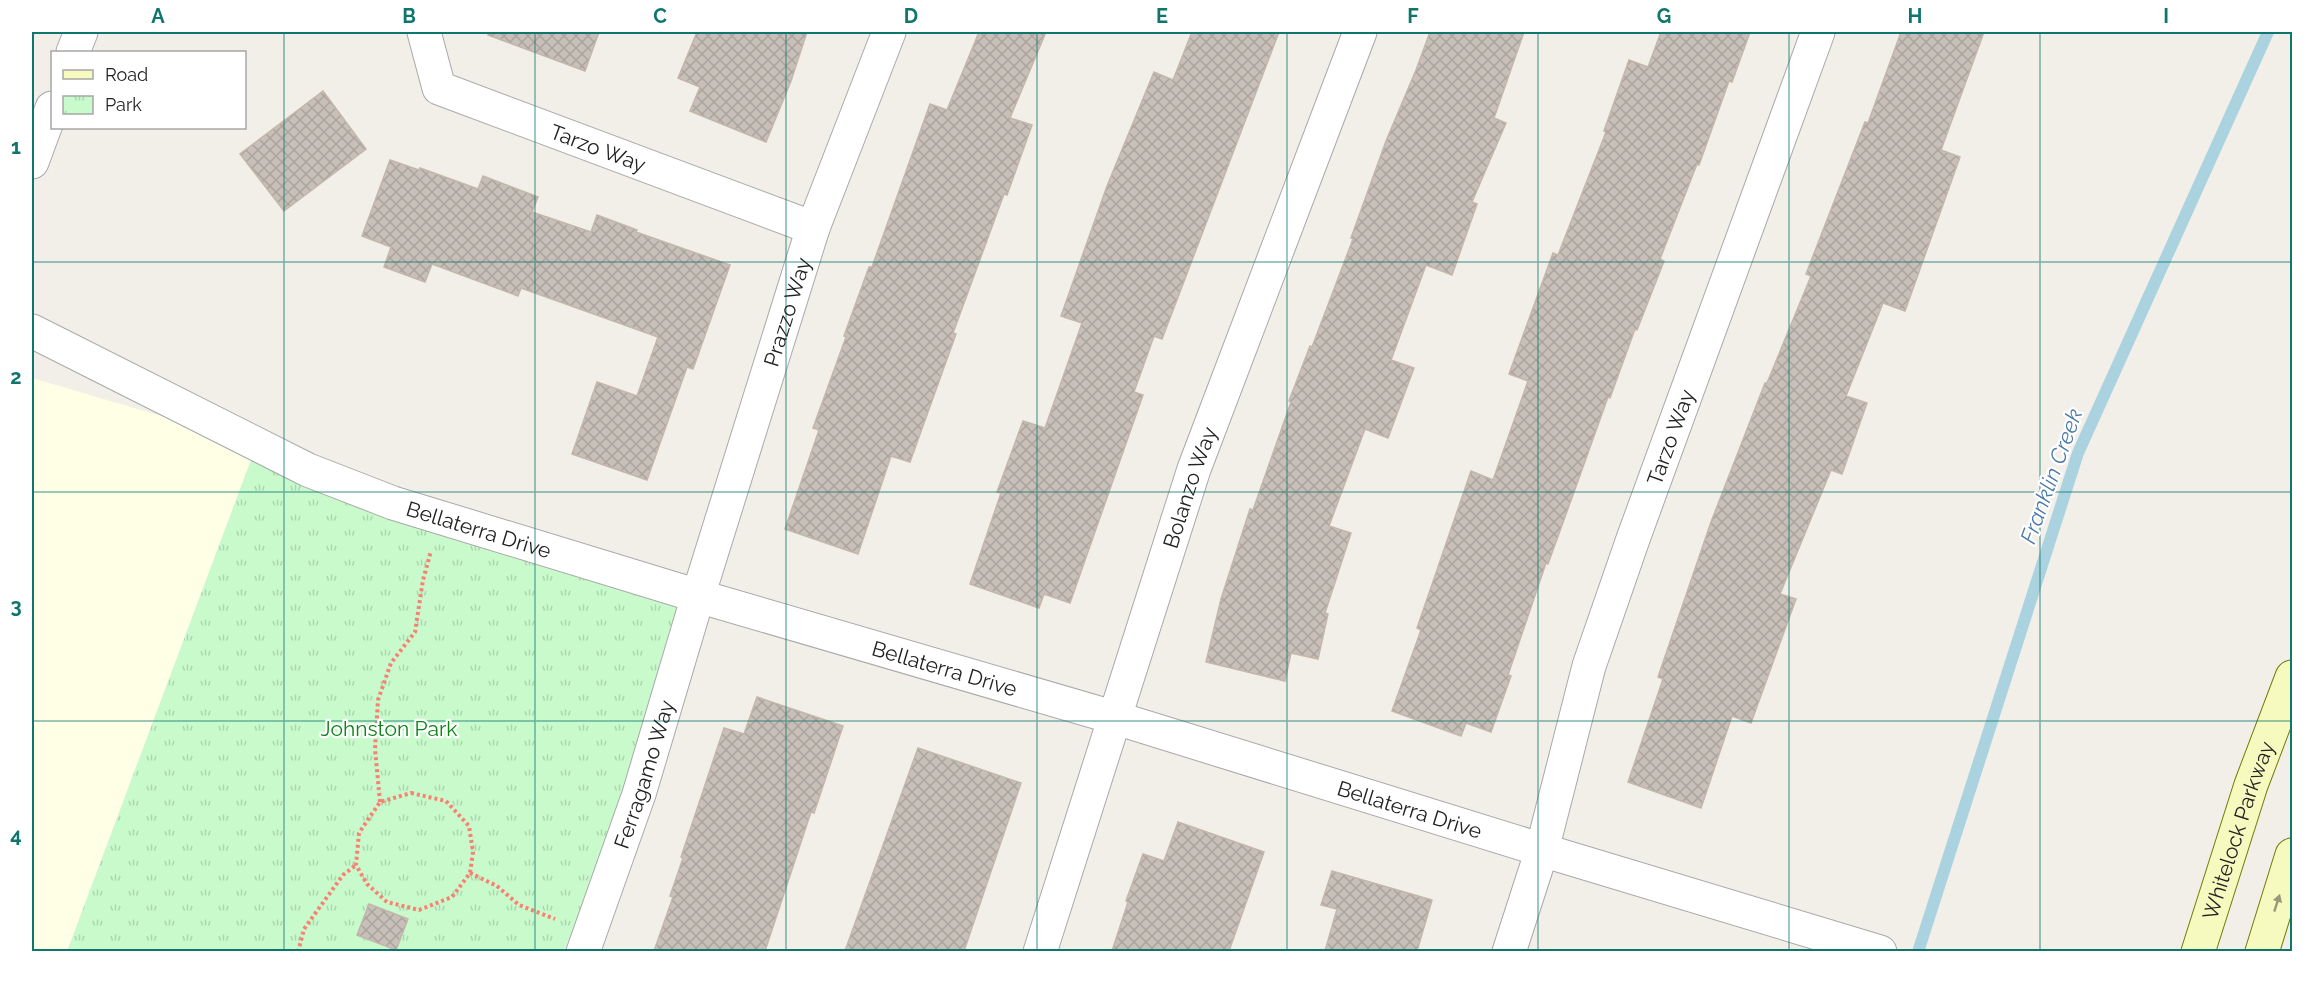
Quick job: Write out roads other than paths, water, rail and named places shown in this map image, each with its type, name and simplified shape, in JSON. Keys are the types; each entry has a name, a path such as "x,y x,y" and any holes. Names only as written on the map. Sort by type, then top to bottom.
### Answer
{"main road":[{"name":"Whitelock Parkway","path":"2198,951 2252,785 2292,677"},
{"path":"2262,951 2292,855"}],"street":[{"path":"73,51 81,32"},
{"name":"Tarzo Way","path":"424,32 439,88 813,228"},
{"name":"Prazzo Way","path":"698,596 813,228 889,32"},
{"name":"Bolanzo Way","path":"1040,951 1194,469 1360,32"},
{"name":"Tarzo Way","path":"1542,850 1589,666 1818,32"},
{"path":"32,162 51,111"},
{"name":"Bellaterra Drive","path":"32,331 309,470 393,504 1116,718 1542,850 1880,951"},
{"name":"Ferragamo Way","path":"587,942 639,794 698,596"},
{"path":"1509,951 1542,850"}],"waterway":[{"name":"Franklin Creek","path":"1918,952 2078,453 2268,32"}],"park label":[{"name":"Johnston Park","path":"389,728"}]}
